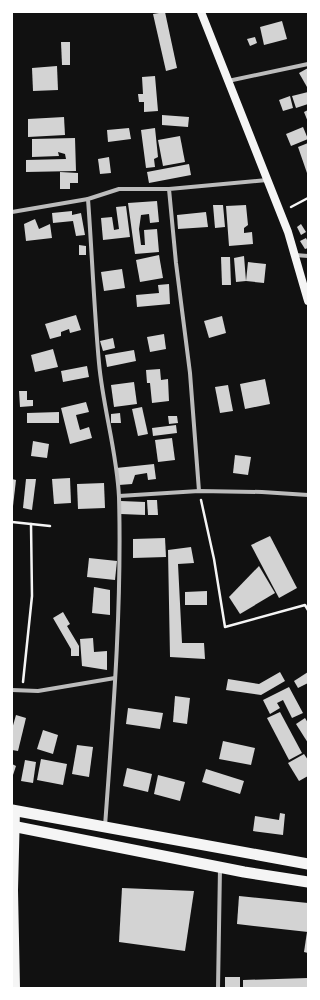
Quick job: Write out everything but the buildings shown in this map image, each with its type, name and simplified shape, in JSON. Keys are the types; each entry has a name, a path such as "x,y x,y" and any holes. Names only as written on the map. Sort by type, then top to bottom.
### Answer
{"highway":[{"path":"14,810 308,864"},
{"path":"14,827 220,867 308,882"}],"main road":[{"path":"201,12 288,232 308,301"},
{"path":"14,810 16,988"}],"street":[{"path":"228,81 308,64"},
{"path":"12,212 88,199 119,189 169,189 267,180"},
{"path":"169,189 176,263 190,373 200,491"},
{"path":"88,199 99,364 116,468 119,496 119,567 115,678 105,826"},
{"path":"295,256 308,256"},
{"path":"119,496 200,491 262,492 308,495"},
{"path":"12,690 38,691 115,678"},
{"path":"218,988 220,867"}],"path":[{"path":"280,213 308,198"},
{"path":"200,491 214,559 225,627 305,605 308,610"},
{"path":"12,522 50,526"},
{"path":"22,690 32,596 31,524"}]}
